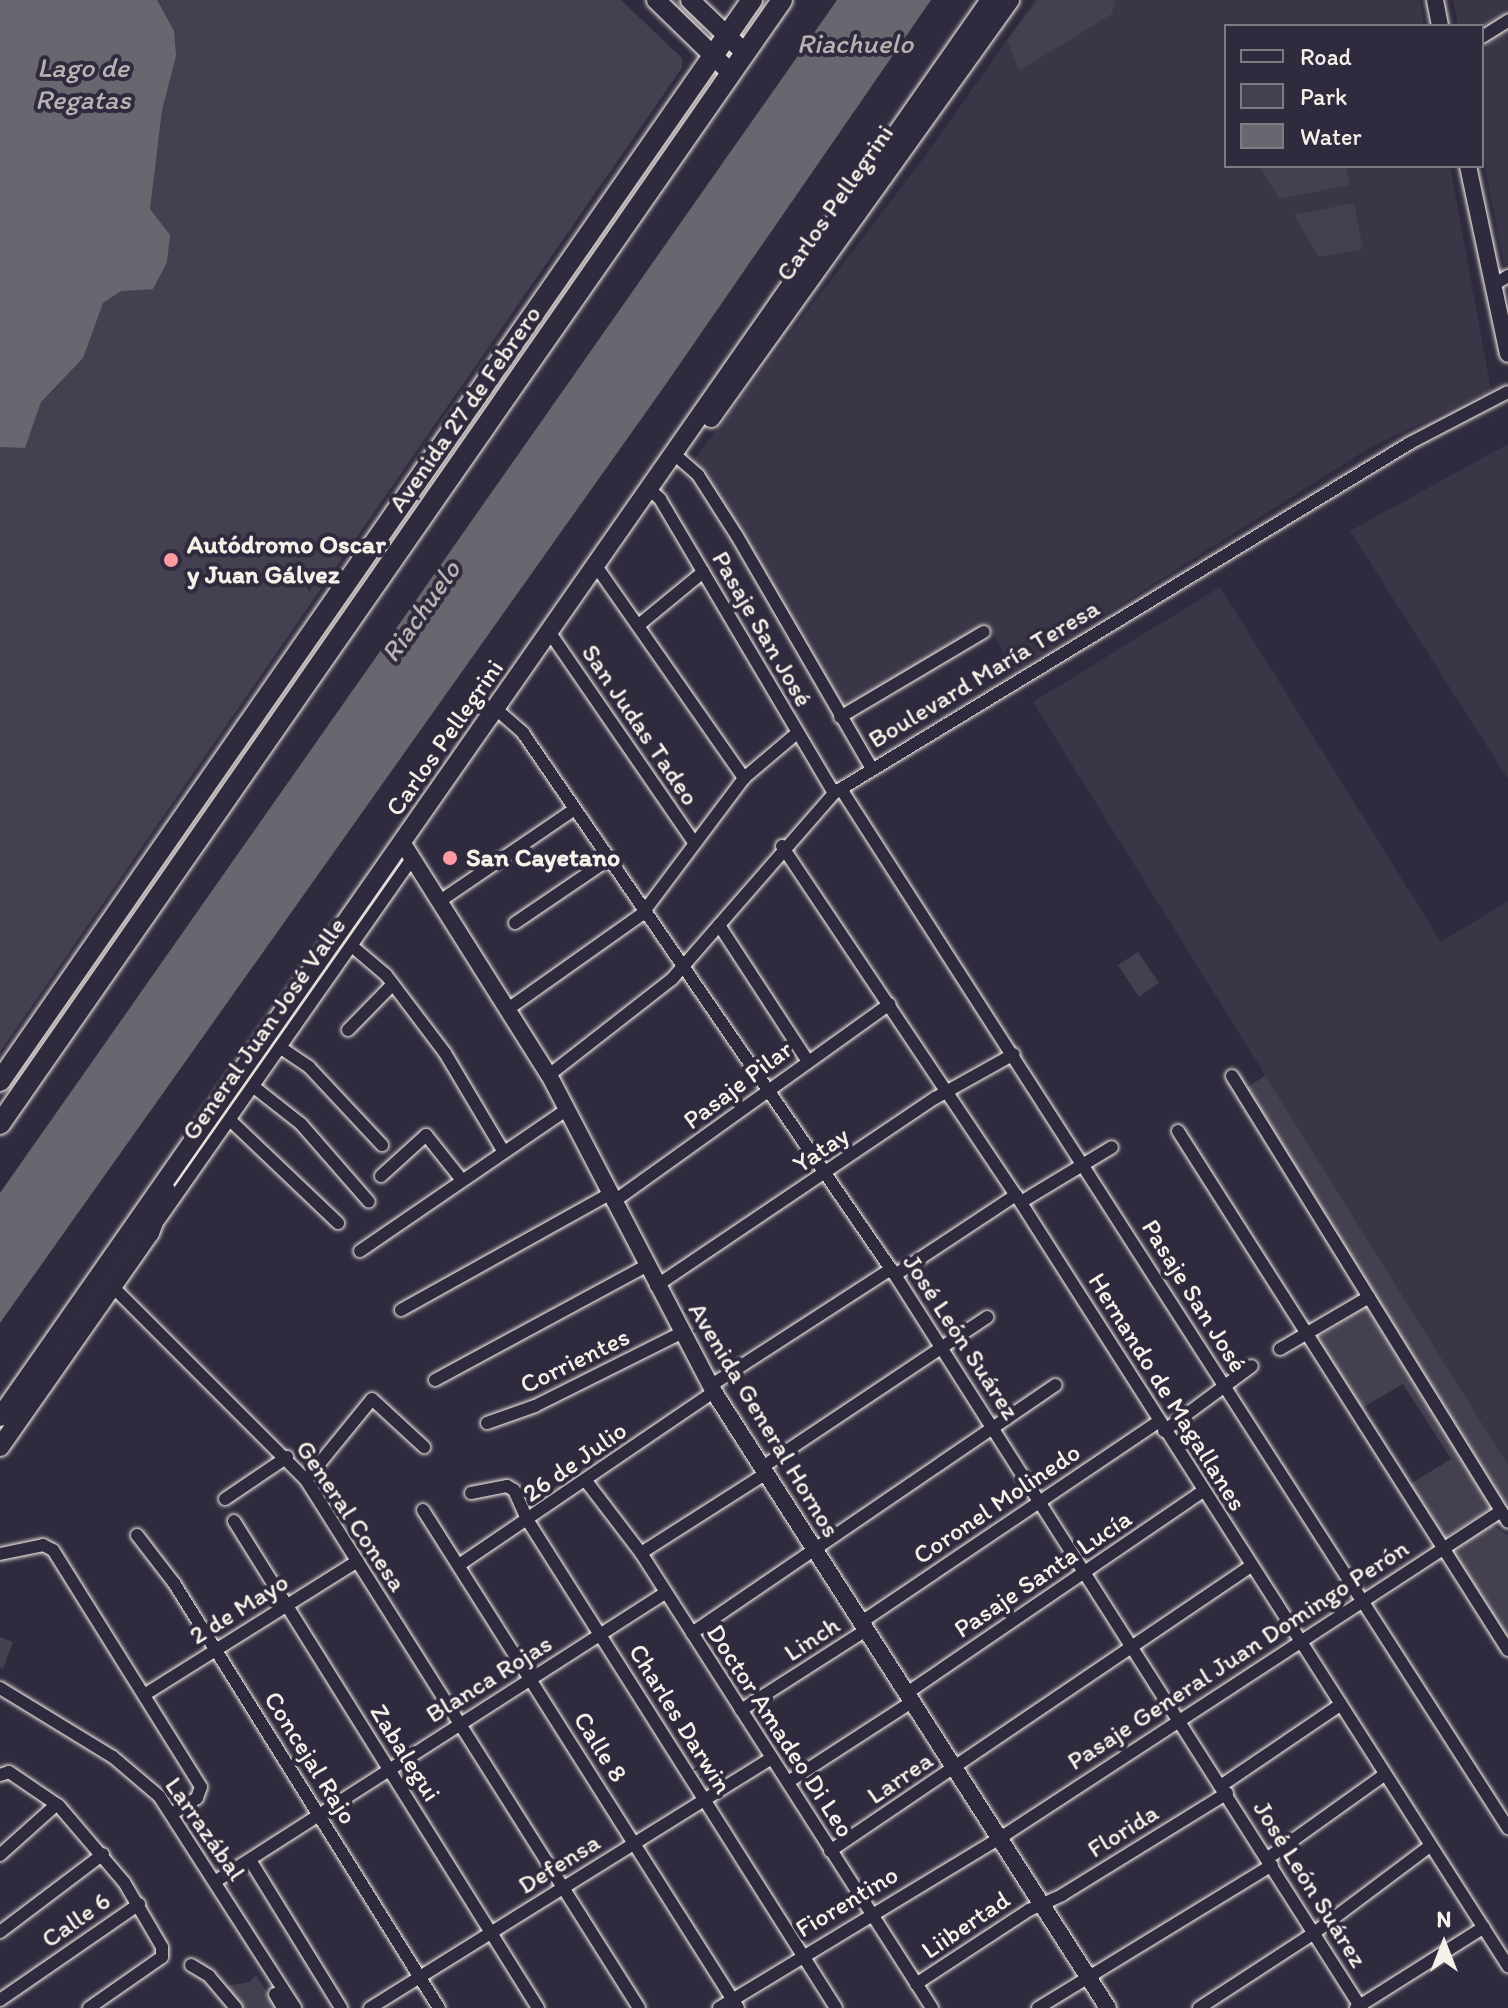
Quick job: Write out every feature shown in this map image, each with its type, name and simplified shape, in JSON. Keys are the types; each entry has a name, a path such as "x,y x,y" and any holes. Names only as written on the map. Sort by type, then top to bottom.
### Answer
{"main road":[{"path":"656,0 731,73"},
{"path":"690,0 745,53"},
{"name":"Avenida 27 de Febrero","path":"0,1081 752,0"},
{"name":"Avenida 27 de Febrero","path":"0,1124 782,0"},
{"name":"Carlos Pellegrini","path":"402,842 990,0"},
{"name":"Carlos Pellegrini","path":"694,426 712,417 729,399 1010,0"},
{"name":"General Juan José Valle","path":"0,1417 402,842"},
{"name":"General Juan José Valle","path":"0,1447 154,1225 174,1169"}],"street":[{"path":"1435,0 1440,24"},
{"path":"1484,36 1508,21"},
{"path":"1468,168 1508,354"},
{"path":"1492,286 1508,276"},
{"name":"Boulevard María Teresa","path":"549,1075 672,979 681,964 719,925 782,846 837,791 871,767 1410,443 1508,392"},
{"path":"674,454 698,475 737,536 871,767"},
{"name":"Pasaje San José","path":"649,489 660,499 797,733 1014,1054 1358,1599 1508,1828"},
{"path":"596,566 640,624 744,778"},
{"path":"640,624 703,572"},
{"path":"840,717 984,632"},
{"name":"San Judas Tadeo","path":"550,633 693,841"},
{"name":"José León Suárez","path":"497,710 520,730 765,1091 893,1272 1088,1572 1359,2007"},
{"path":"508,1009 645,911 693,841 744,778 797,733"},
{"path":"440,901 575,809"},
{"name":"Avenida General Hornos","path":"402,842 549,1075 712,1389 1108,2008"},
{"name":"Hernando de Magallanes","path":"782,846 1018,1199 1508,1966"},
{"name":"General Juan José Valle","path":"154,1225 231,1121 412,859"},
{"path":"515,923 609,859"},
{"path":"719,925 807,1060"},
{"path":"353,947 393,984 461,1076 502,1149"},
{"path":"348,1030 393,984"},
{"name":"Pasaje Pilar","path":"401,1310 611,1198 890,1004"},
{"path":"281,1048 309,1067 382,1145"},
{"name":"Yatay","path":"656,1286 946,1092 1014,1054"},
{"path":"1232,1076 1504,1516"},
{"path":"254,1087 301,1124 369,1202"},
{"path":"360,1251 502,1149 567,1109"},
{"path":"231,1121 338,1223"},
{"path":"1178,1131 1508,1650"},
{"path":"381,1176 426,1135 461,1179"},
{"name":"26 de Julio","path":"459,1565 586,1481 712,1389 893,1272 1112,1147"},
{"path":"435,1380 646,1266"},
{"name":"General Conesa","path":"112,1286 287,1457 306,1480 639,2008"},
{"path":"1280,1349 1369,1297"},
{"path":"641,1553 987,1317"},
{"name":"Corrientes","path":"487,1423 535,1406 681,1333"},
{"name":"Coronel Molinedo","path":"863,1627 1042,1500 1252,1366"},
{"path":"692,1633 1056,1385"},
{"path":"306,1480 372,1399 424,1447"},
{"path":"225,1499 287,1457"},
{"name":"Doctor Amadeo Di Leo","path":"586,1481 641,1553 932,2008"},
{"name":"Charles Darwin","path":"471,1493 512,1487 528,1521 836,2008"},
{"name":"Pasaje Santa Lucía","path":"788,1782 1203,1491"},
{"name":"Calle 8","path":"423,1510 735,2004"},
{"name":"Pasaje General Juan Domingo Perón","path":"1000,1838 1358,1599 1442,1547 1504,1516"},
{"name":"Zabalegui","path":"234,1521 538,2008"},
{"name":"Concejal Rajo","path":"137,1535 216,1651 439,2008"},
{"path":"0,1554 49,1545 201,1787 197,1798 173,1813"},
{"name":"2 de Mayo","path":"144,1695 358,1561"},
{"name":"Larrea","path":"830,1851 1251,1566"},
{"name":"Blanca Rojas","path":"216,1881 665,1593"},
{"name":"Linch","path":"741,1710 863,1627"},
{"name":"Larrazábal","path":"0,1688 128,1767 173,1813 295,2008"},
{"name":"Florida","path":"1041,1903 1062,1895 1224,1789 1340,1705"},
{"name":"Defensa","path":"370,2008 772,1758"},
{"path":"0,1775 9,1772 57,1804 103,1854 139,1904 162,1947 162,1957 89,2008"},
{"path":"1038,2008 1270,1862 1384,1775"},
{"path":"0,1855 57,1804"},
{"name":"Fiorentino","path":"719,2008 735,2004 802,1955 870,1912 1000,1838"},
{"path":"1199,2008 1314,1933 1430,1846"},
{"path":"0,1932 103,1854"},
{"path":"250,1860 341,2008"},
{"name":"Liibertad","path":"916,1984 1041,1903"},
{"name":"Calle 6","path":"1,2004 139,1904"},
{"path":"1359,2007 1484,1927"},
{"path":"191,1965 209,1976 236,2008"},
{"path":"275,1994 283,2008"},
{"path":"106,1996 113,2008"}],"shaded area":[{"path":"1035,0 1420,0 1424,24 1224,24 1224,168 1450,168 1491,390 1371,447 1015,671 991,631 844,718 693,461 926,155"},
{"path":"1453,0 1508,0 1508,263 1504,265 1484,161 1484,24 1458,24"},
{"path":"1508,444 1508,779 1350,531"},
{"path":"1220,587 1441,942 1508,901 1508,1465 1033,702"}],"green space":[{"name":"Autódromo Oscar y Juan Gálvez","path":"0,0 621,0 682,58 682,68 0,1052"},
{"path":"668,0 680,0 705,29 700,29"},
{"path":"1038,0 1115,0 1112,14 1019,71 1007,40"},
{"path":"1261,168 1346,168 1350,185 1279,199"},
{"path":"1354,203 1363,249 1319,257 1294,215"},
{"path":"1138,952 1159,983 1139,997 1118,965"},
{"path":"1265,1075 1508,1465 1508,1512 1246,1089"},
{"path":"1366,1307 1493,1508 1443,1539 1409,1485 1451,1459 1403,1384 1360,1409 1316,1338"},
{"path":"1490,1524 1508,1535 1508,1640 1450,1549"},
{"path":"0,1637 13,1642 3,1669 0,1668"},
{"path":"256,1975 277,2008 241,2008 227,1986 250,1982"}],"water":[{"name":"Lago de Regatas","path":"0,0 157,0 174,31 176,56 162,110 150,209 170,235 167,262 153,289 121,291 103,303 83,358 41,402 25,448 0,447"},
{"name":"Riachuelo","path":"837,0 931,0 666,384 0,1323 0,1193"}],"place":[{"name":"Autódromo Oscar y Juan Gálvez","path":"171,560"},
{"name":"San Cayetano","path":"450,858"}]}
